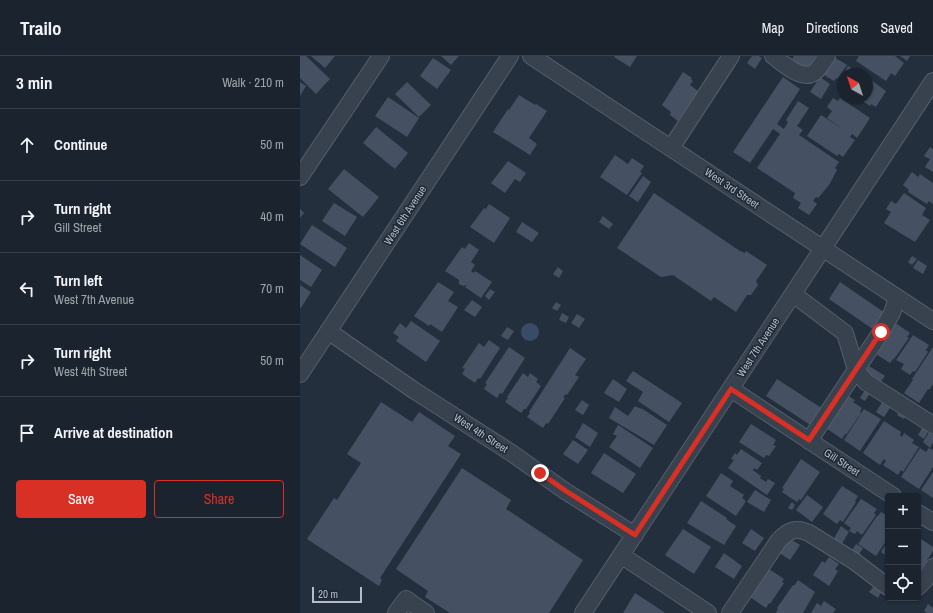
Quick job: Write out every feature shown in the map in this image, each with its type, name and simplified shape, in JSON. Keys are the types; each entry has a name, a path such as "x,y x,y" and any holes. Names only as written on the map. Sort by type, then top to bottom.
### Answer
{"street":[{"path":"300,177 381,56"},
{"name":"West 6th Avenue","path":"300,374 510,56"},
{"name":"West 3rd Street","path":"531,56 933,321"},
{"path":"671,148 731,56"},
{"path":"773,56 801,74 808,75 814,72 827,56"},
{"name":"West 7th Avenue","path":"583,613 933,82"},
{"path":"793,294 845,334 856,370 866,382 933,425"},
{"path":"809,440 881,332 892,313 898,298"},
{"name":"West 4th Street","path":"328,331 415,391 635,535"},
{"name":"Gill Street","path":"731,389 888,493"},
{"path":"921,514 933,522"},
{"path":"730,613 779,540 786,533 795,530 801,530 809,533 854,561 885,585"},
{"path":"621,555 708,613"},
{"path":"921,585 933,567"},
{"path":"396,613 406,599 426,613"}],"water":[{"path":"530,323 536,326 539,332 536,338 530,341 524,338 521,332 524,326"}],"building":[{"path":"300,56 306,56 330,79 316,94 300,78"},
{"path":"311,56 335,56 325,68"},
{"path":"441,56 459,56 451,65"},
{"path":"637,56 630,67 614,57"},
{"path":"752,56 759,56 762,58 755,69 747,63"},
{"path":"794,56 816,56 808,69 792,59"},
{"path":"859,56 895,56 904,63 895,76 891,73 886,81 873,72 873,68 866,68 856,61"},
{"path":"900,56 910,56 907,61"},
{"path":"834,57 847,65 845,68 837,68 837,79 836,78 834,81 824,75"},
{"path":"433,58 451,70 437,89 420,76"},
{"path":"683,72 692,78 691,80 693,81 690,85 698,91 678,121 670,115 671,112 662,105"},
{"path":"783,77 800,89 777,124 784,129 788,122 786,120 798,101 809,108 797,126 803,130 799,135 839,162 835,168 837,170 829,185 818,198 816,197 813,201 817,204 809,215 798,208 801,203 793,198 795,193 757,168 780,134 773,129 750,163 733,152"},
{"path":"820,77 830,84 821,99 810,92"},
{"path":"873,81 886,91 876,107 871,104 873,104"},
{"path":"300,82 306,86 300,96"},
{"path":"407,82 431,105 419,117 395,94"},
{"path":"519,95 547,111 529,138 537,144 530,155 493,132"},
{"path":"388,97 419,118 407,137 375,116"},
{"path":"833,98 837,100 837,104 849,104 870,118 857,138 852,134 850,137 855,140 843,157 839,154 837,156 807,136 821,115 844,130 827,118 832,111 827,107"},
{"path":"376,127 408,153 395,169 363,143"},
{"path":"930,147 933,149 933,172 925,167 930,159 924,156"},
{"path":"615,155 628,164 632,158 644,166 640,172 642,173 627,195 600,177"},
{"path":"508,161 526,173 520,182 515,179 505,193 491,183"},
{"path":"344,169 379,197 363,217 328,189"},
{"path":"912,172 918,177 920,174 933,183 933,204 929,201 927,204 908,192 909,190 903,185"},
{"path":"643,176 651,182 638,202 629,196"},
{"path":"654,193 740,251 745,253 746,251 767,265 756,281 758,285 751,295 747,295 736,312 714,297 711,301 673,275 661,277 617,248"},
{"path":"904,193 926,208 922,215 930,220 915,242 884,223 891,212 886,209 891,201 896,204"},
{"path":"334,203 357,217 345,236 322,221"},
{"path":"489,204 510,218 494,243 470,227 484,208 486,209"},
{"path":"300,209 304,213 300,218"},
{"path":"603,216 613,224 609,229 599,222"},
{"path":"522,222 539,233 532,242 516,232"},
{"path":"312,225 347,248 335,267 300,244"},
{"path":"469,243 479,250 471,262 475,265 471,271 474,273 475,271 492,282 481,298 465,287 467,285 463,286 459,284 459,280 445,271 462,247 465,249"},
{"path":"300,255 322,270 311,287 300,280"},
{"path":"912,256 917,259 912,265 908,262"},
{"path":"918,260 927,266 923,274 913,268"},
{"path":"558,267 563,271 559,278 553,274"},
{"path":"438,282 454,292 448,301 458,307 442,332 430,324 429,326 414,316"},
{"path":"840,282 888,315 877,332 829,299"},
{"path":"300,285 311,292 300,309"},
{"path":"490,289 495,292 489,300 485,296"},
{"path":"472,300 482,307 475,317 464,310"},
{"path":"556,302 561,305 557,311 552,308"},
{"path":"562,313 569,317 566,323 559,320"},
{"path":"577,314 585,319 579,328 571,323"},
{"path":"411,321 440,341 426,362 396,341 399,337 393,333 400,323 406,328"},
{"path":"894,322 910,333 907,337 909,338 890,363 874,353"},
{"path":"507,327 514,331 508,340 501,336"},
{"path":"913,335 929,345 926,350 928,352 915,372 913,371 910,375 901,369 904,364 896,360"},
{"path":"489,340 500,348 480,379 478,378 475,383 462,374 465,369 462,368 479,343 484,347"},
{"path":"509,347 525,358 502,394 500,393 497,398 484,389 487,384 485,383"},
{"path":"933,347 933,384 919,403 904,393"},
{"path":"570,348 586,359 575,375 579,377 567,395 566,394 563,397 565,398 548,424 546,423 543,428 527,417"},
{"path":"869,366 885,376 879,384 864,374"},
{"path":"633,371 682,403 669,422 638,401 643,392 626,381"},
{"path":"523,373 528,377 530,373 538,379 536,382 541,386 526,409 524,409 521,413 505,402"},
{"path":"613,379 627,389 619,402 604,393"},
{"path":"777,379 826,411 815,428 766,396"},
{"path":"865,390 870,393 865,401 860,398"},
{"path":"845,394 855,400 853,402 862,408 861,413 842,439 826,428"},
{"path":"884,399 892,405 884,417 876,412"},
{"path":"582,400 589,405 583,415 575,410"},
{"path":"381,402 412,422 419,412 455,436 448,446 461,454 380,578 382,580 379,586 307,539 334,498 337,500 361,463 347,454"},
{"path":"635,406 641,408 667,425 654,445 609,418 615,407 628,416"},
{"path":"864,409 881,419 860,451 844,440"},
{"path":"900,411 906,415 904,419 897,415"},
{"path":"884,421 901,432 900,435 902,437 904,433 914,440 912,443 919,447 903,472 901,470 898,475 883,465 886,461 884,459 880,465 863,453"},
{"path":"583,423 598,433 590,447 575,437"},
{"path":"751,424 776,440 773,445 776,446 769,456 766,455 764,458 739,442"},
{"path":"618,425 653,448 640,468 609,447 617,436 613,434"},
{"path":"922,428 928,432 924,439 918,435"},
{"path":"930,431 933,432 933,443 930,448 923,442"},
{"path":"573,440 588,450 578,464 563,454"},
{"path":"920,448 926,452 929,448 933,450 933,467 919,489 901,477"},
{"path":"741,449 762,463 757,470 754,468 753,470 761,476 760,478 766,482 768,479 775,483 767,495 728,468 734,460 731,459 735,453 737,455"},
{"path":"604,453 636,474 623,493 591,473"},
{"path":"801,459 820,472 801,500 799,499 797,502 782,492 784,489 782,488"},
{"path":"462,468 511,500 506,509 583,560 549,613 450,613 425,597 428,591 396,569"},
{"path":"933,472 933,498 921,490"},
{"path":"721,473 733,481 730,486 744,495 742,498 746,501 736,516 706,496"},
{"path":"842,486 858,496 855,501 856,502 843,522 840,520 837,524 823,514"},
{"path":"755,490 771,500 764,512 747,502"},
{"path":"807,495 823,507 812,522 796,510"},
{"path":"861,499 877,509 874,513 876,515 862,535 857,531 855,534 849,531 851,528 844,523"},
{"path":"701,501 727,518 726,519 736,526 724,545 687,523"},
{"path":"792,502 795,505 792,510 788,508"},
{"path":"881,512 885,514 885,542 876,556 858,544"},
{"path":"841,526 849,532 841,545 833,540"},
{"path":"683,529 711,547 694,574 665,555"},
{"path":"751,529 764,538 755,551 742,543"},
{"path":"787,537 800,545 790,560 778,552"},
{"path":"921,539 933,547 933,551 921,569"},
{"path":"856,544 863,548 858,556 851,552"},
{"path":"885,545 885,555 881,552"},
{"path":"724,553 742,566 734,579 715,567"},
{"path":"829,557 839,564 835,569 838,571 829,586 813,575 822,561 825,563"},
{"path":"769,569 784,579 782,582 784,583 766,608 750,597"},
{"path":"798,580 815,592 803,613 776,613 777,608"},
{"path":"873,587 881,592 878,598 869,592"},
{"path":"635,593 661,610 665,613 623,613"},
{"path":"824,601 836,609 833,613 811,613 817,603 821,606"},
{"path":"928,604 933,608 933,613 927,613 924,611"}],"route":[{"path":"540,473 635,535 731,389 809,440 881,332"}]}
